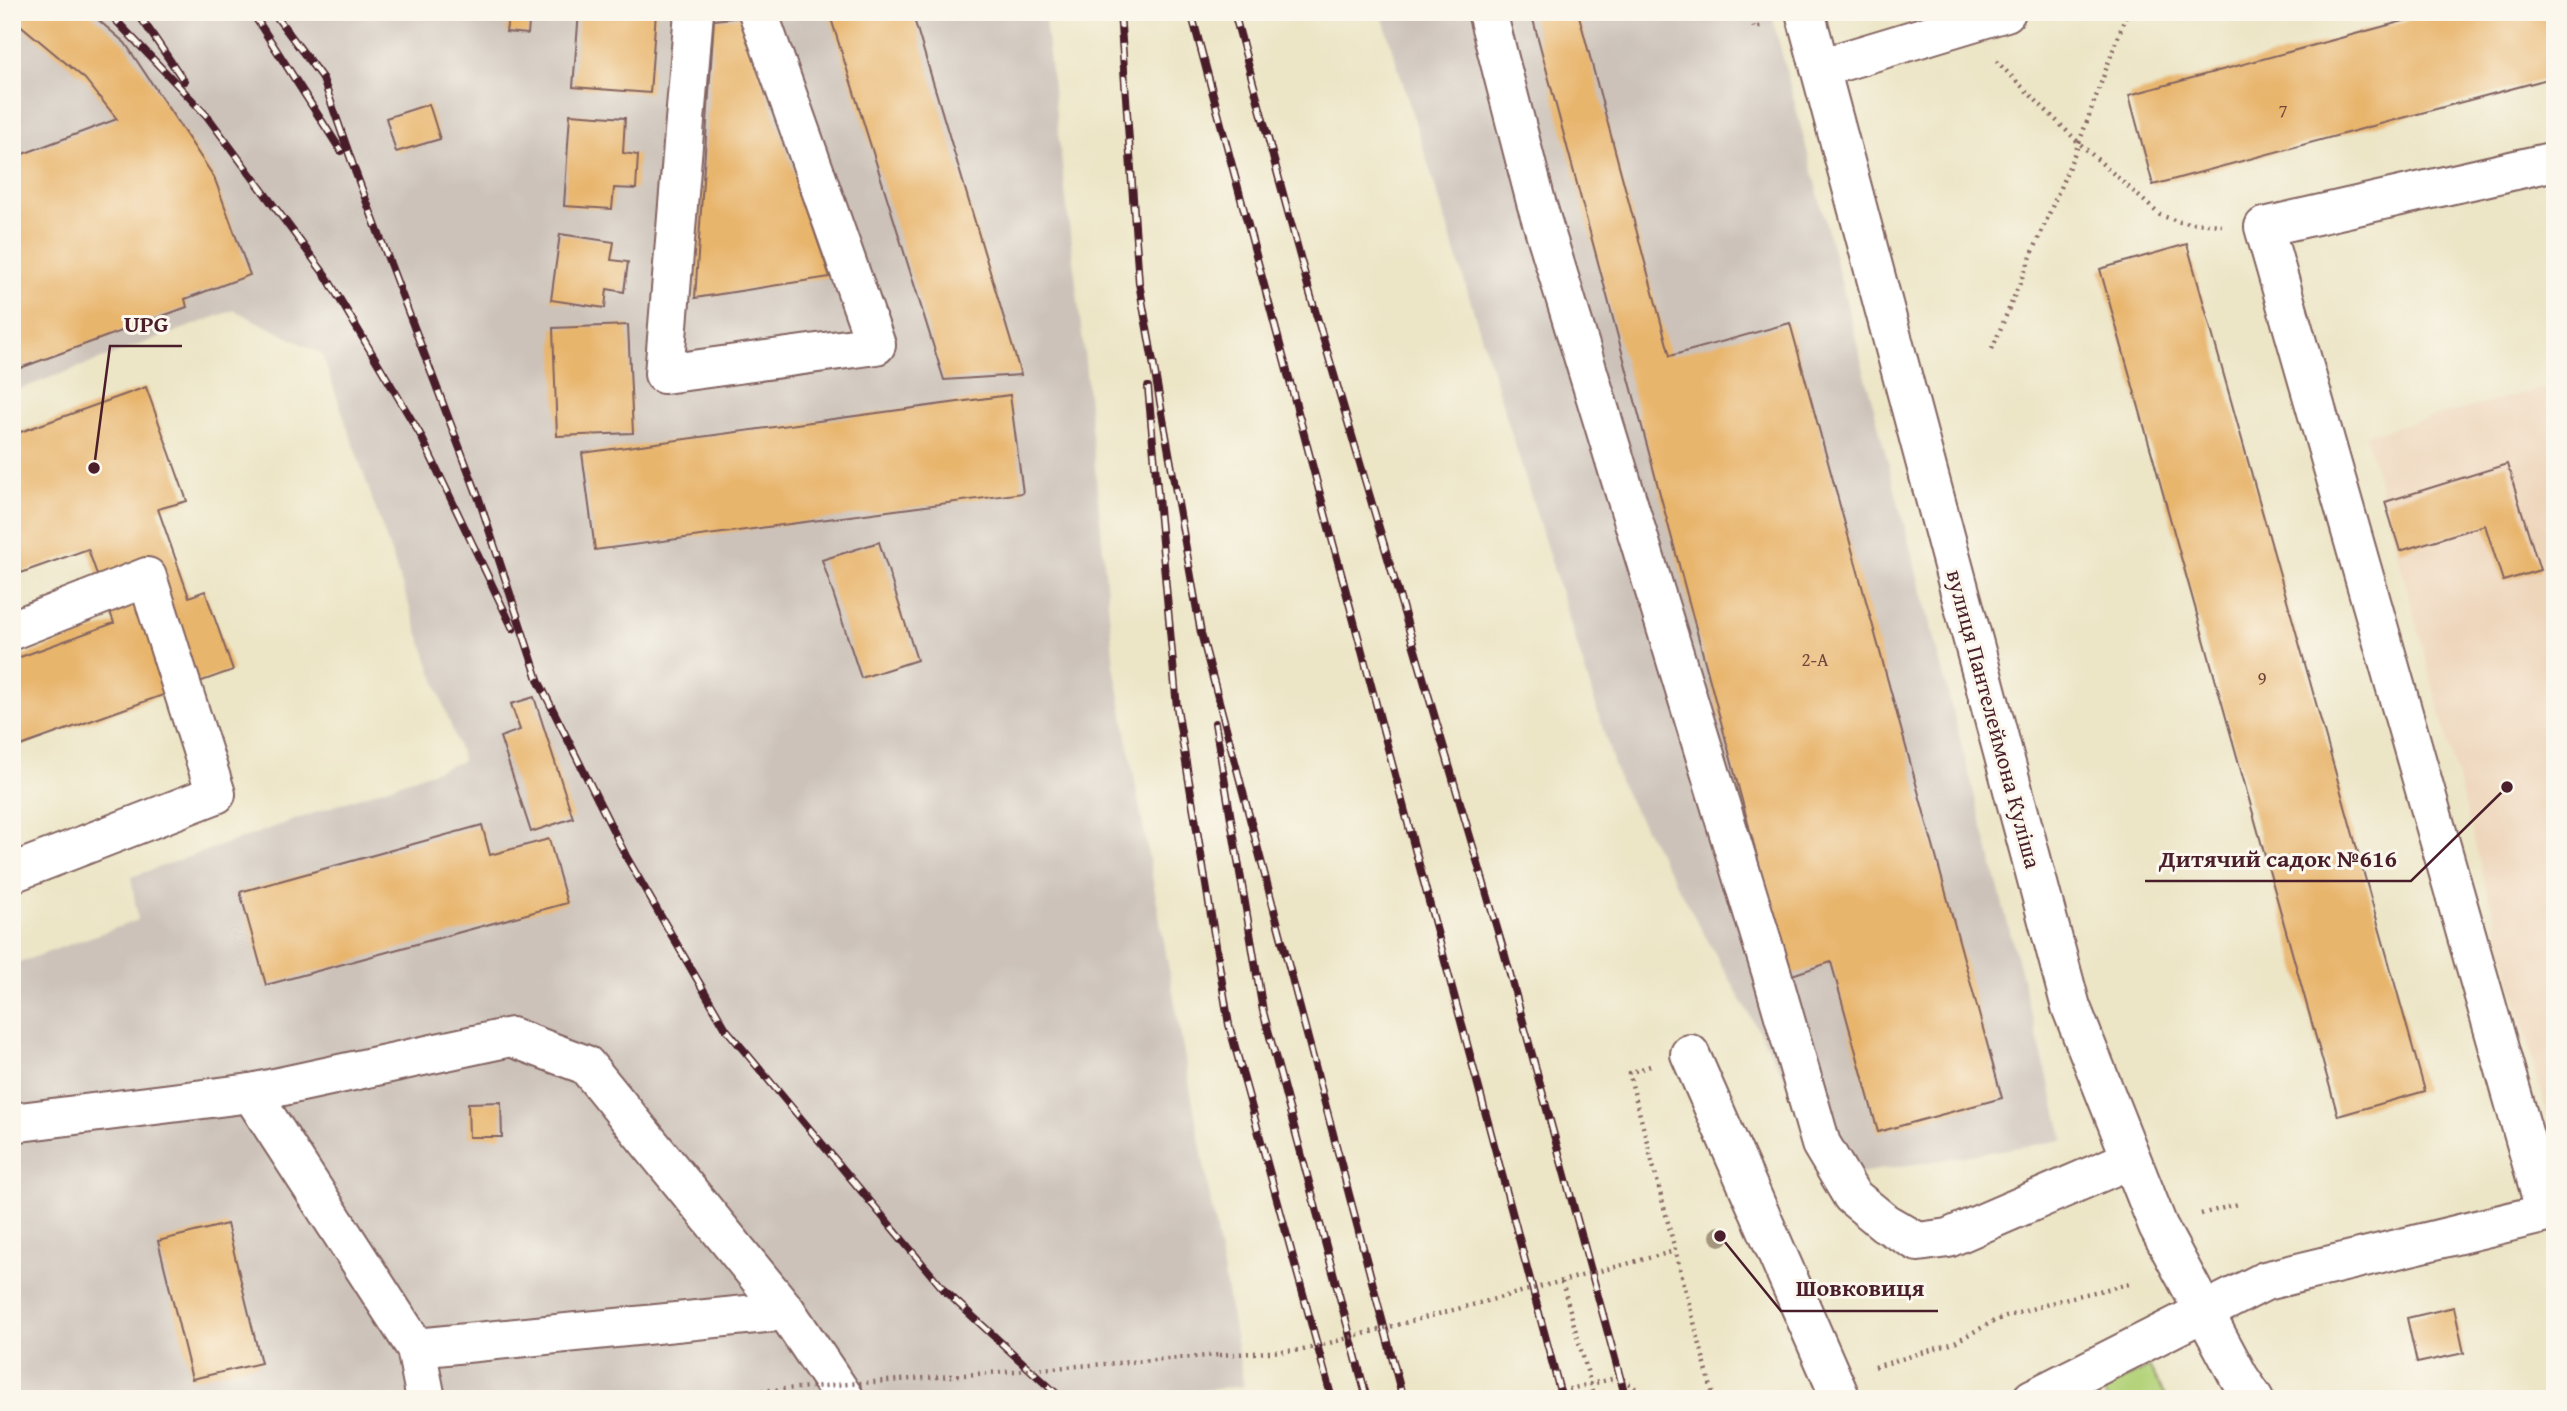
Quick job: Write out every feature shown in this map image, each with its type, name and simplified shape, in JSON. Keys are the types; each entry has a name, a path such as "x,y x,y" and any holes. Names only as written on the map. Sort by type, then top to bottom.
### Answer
{"street":[{"path":"694,12 664,374 876,345 758,12"},
{"path":"1487,12 1536,202 1771,971 1821,1144 1852,1196 1885,1223 1918,1242 1948,1238 2131,1159"},
{"name":"вулиця Пантелеймона Куліша","path":"1805,12 2071,1007 2158,1226 2254,1399"},
{"path":"1819,68 2006,12"},
{"path":"2032,1399 2265,1281 2550,1212 2264,227 2555,161"},
{"path":"12,629 147,577 216,794 12,873"},
{"path":"12,1123 251,1093 510,1037 586,1065 786,1311 845,1399"},
{"path":"1690,1054 1841,1399"},
{"path":"251,1093 416,1348 426,1399"},
{"path":"416,1348 786,1311"}],"path":[{"path":"1992,349 2079,143 2127,12"},
{"path":"1960,26 2079,143 2160,215 2180,222 2264,227"},
{"path":"1629,1073 1714,1399"},
{"path":"657,1399 1303,1350 1675,1251"},
{"path":"1562,1282 1595,1399"},
{"path":"1875,1367 1951,1343 1996,1320 2064,1299 2129,1284"},
{"path":"1528,1399 1620,1377 1650,1399"},
{"path":"1773,1399 1798,1391"}],"shaded area":[{"path":"12,12 1044,12 1084,352 1114,665 1244,1386 1113,1399 12,1399 12,965 138,920 131,877 463,761 322,354 234,310 12,392"},
{"path":"1381,12 1771,12 2064,1140 1840,1176 1620,784"},
{"path":"2555,385 2555,1140 2554,1140 2366,435"}],"green space":[{"path":"2149,1367 2167,1399 2107,1399 2103,1390"}],"building":[{"path":"12,12 89,12 125,43 214,177 250,275 185,299 187,307 12,371 12,194 19,192 12,173 12,158 117,119 85,79 12,18"},
{"path":"509,12 530,12 528,34 506,32"},
{"path":"579,12 656,12 650,93 573,87"},
{"path":"829,12 912,12 1021,375 944,380"},
{"path":"1531,12 1578,12 1670,356 1790,323 2002,1098 1878,1132 1831,962 1789,976"},
{"path":"2437,12 2555,12 2555,77 2153,185 2129,95"},
{"path":"741,17 830,277 695,298 714,20"},
{"path":"429,104 440,139 396,152 386,118"},
{"path":"570,114 625,118 623,153 638,155 636,189 614,188 612,209 564,206"},
{"path":"560,234 614,242 611,260 628,262 624,292 607,289 605,308 551,300"},
{"path":"2187,244 2425,1091 2338,1116 2100,269"},
{"path":"628,325 633,433 557,436 553,328"},
{"path":"146,387 187,501 158,509 189,597 205,591 233,670 12,749 12,660 114,623 88,549 12,576 12,435"},
{"path":"1010,395 1023,493 595,550 582,453"},
{"path":"2507,464 2540,570 2503,581 2485,525 2400,551 2385,502"},
{"path":"879,542 917,660 861,678 822,560"},
{"path":"534,697 573,818 531,832 500,737 520,730 511,704"},
{"path":"482,825 490,855 549,839 567,903 266,985 240,892"},
{"path":"501,1102 502,1137 469,1137 468,1103"},
{"path":"227,1224 261,1363 192,1379 158,1241"},
{"path":"2454,1307 2464,1353 2417,1363 2407,1318"}],"railway":[{"path":"108,12 207,116 326,276 420,434 513,629"},
{"path":"137,12 184,81"},
{"path":"252,12 341,151"},
{"path":"273,12 323,79 479,499 539,682 627,858 726,1029 945,1291 1062,1399"},
{"path":"1120,12 1139,283 1201,633 1403,1399"},
{"path":"1191,12 1562,1399"},
{"path":"1234,12 1309,290 1504,952 1626,1399"},
{"path":"1148,387 1177,708 1229,1025 1332,1399"},
{"path":"1215,723 1263,1011 1367,1399"}],"place":[{"name":"UPG","path":"94,468"},
{"name":"Дитячий садок №616","path":"2507,787"},
{"name":"Шовковиця","path":"1720,1236"}]}
